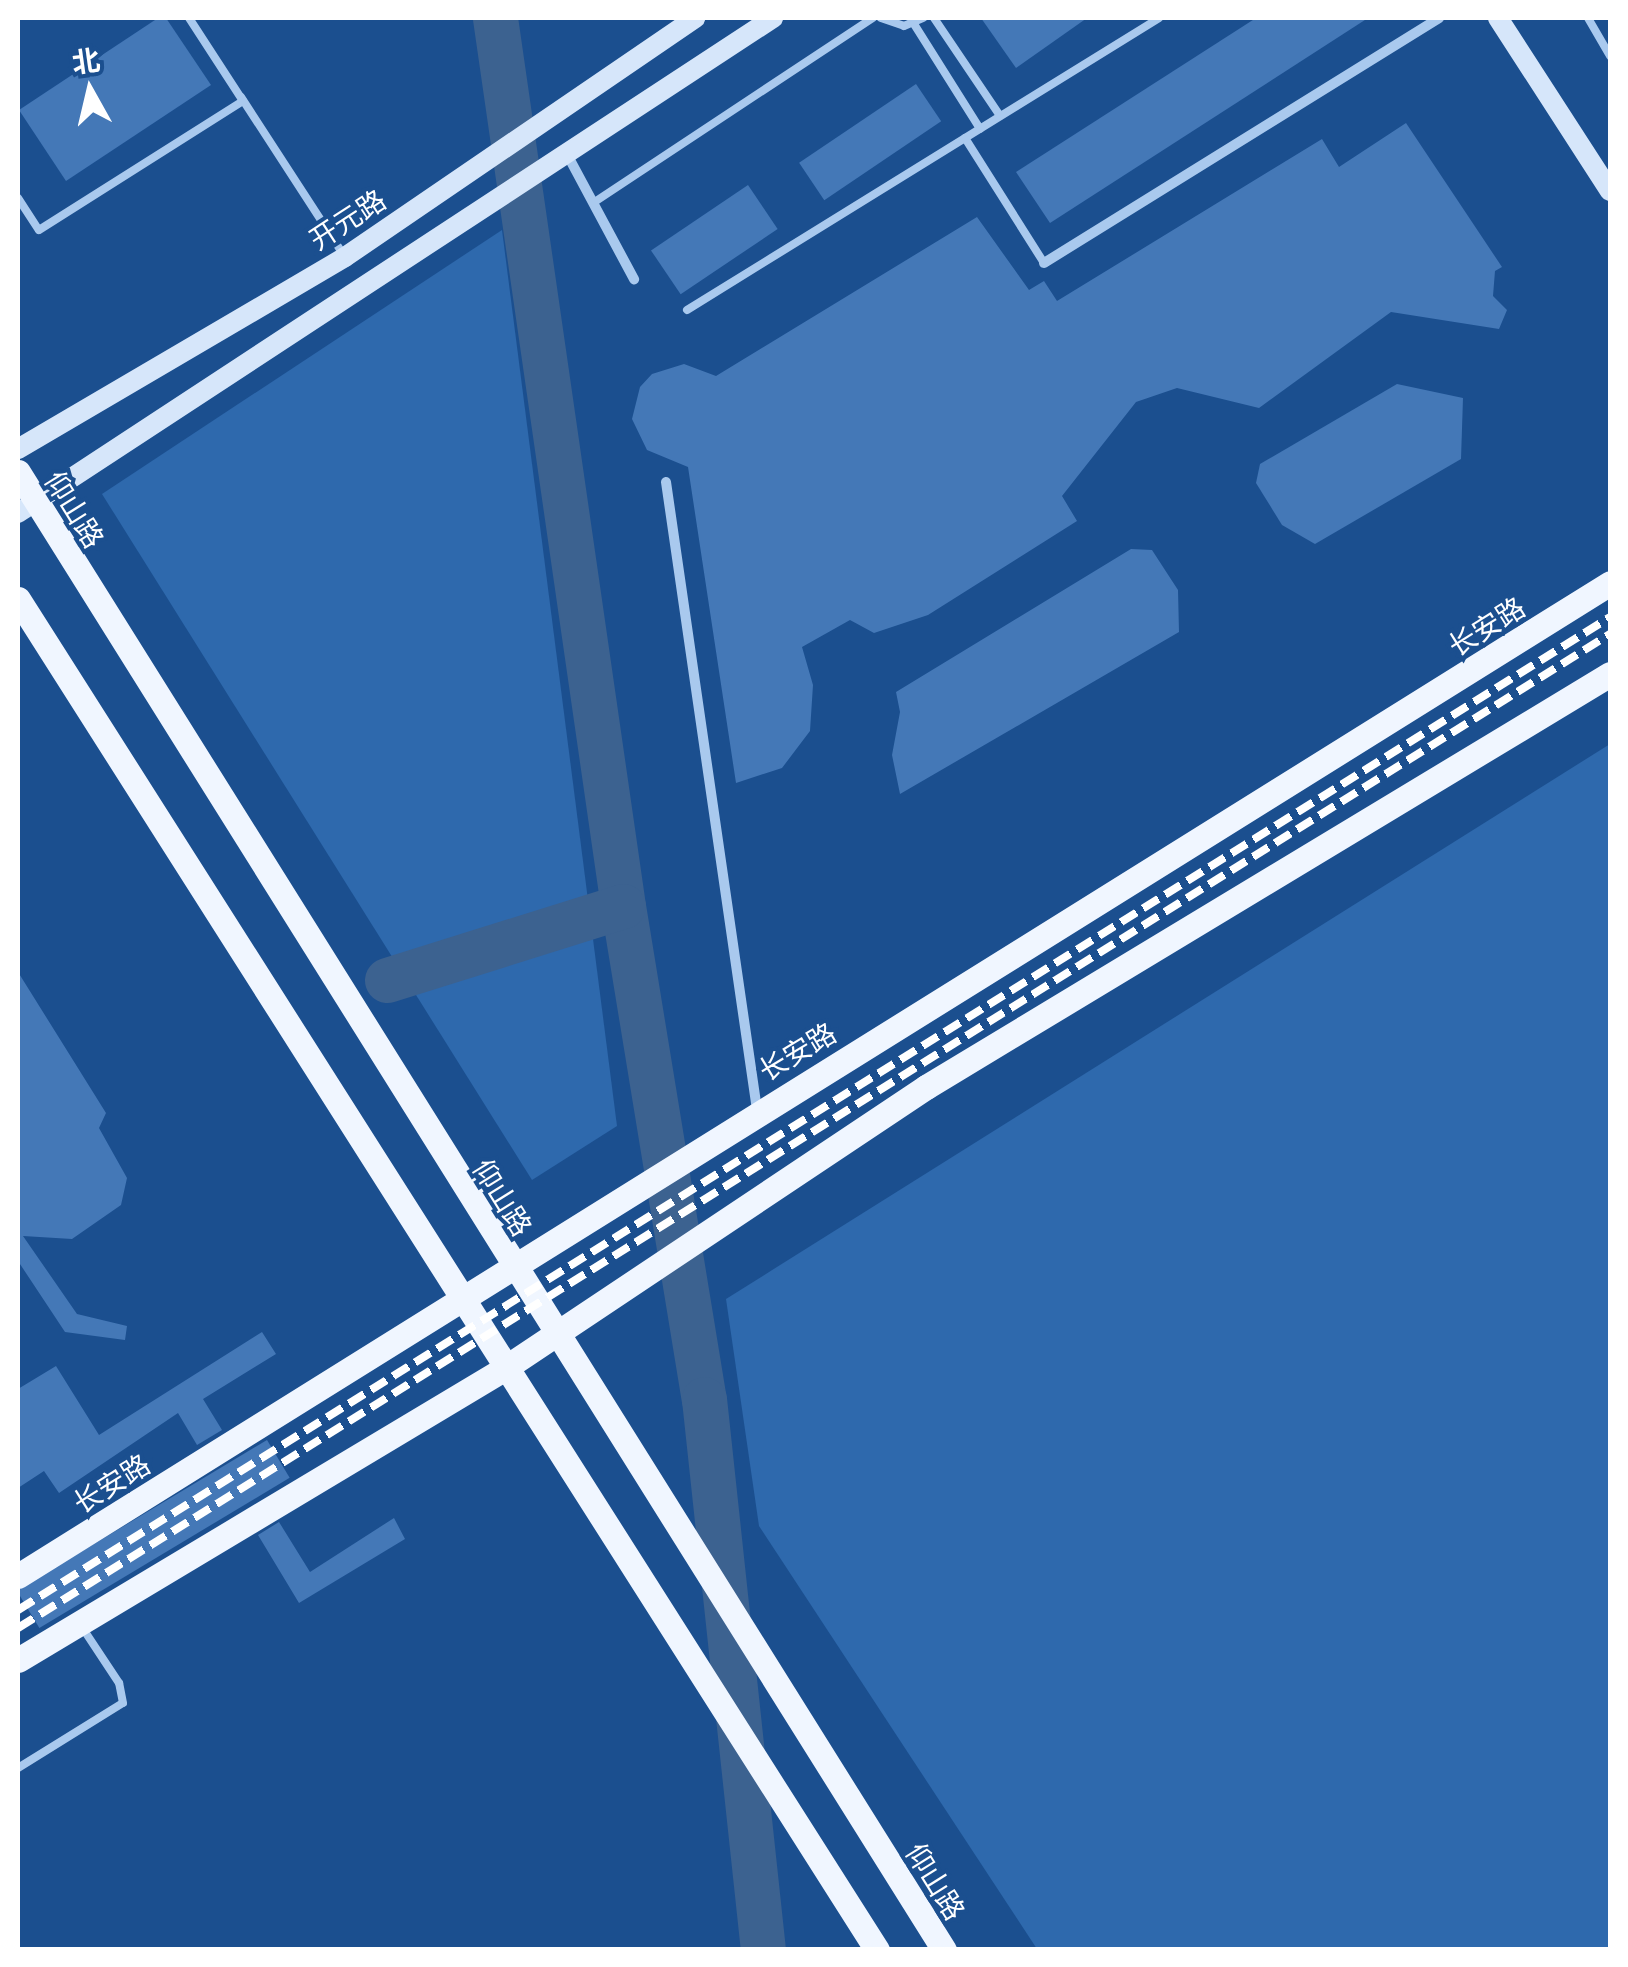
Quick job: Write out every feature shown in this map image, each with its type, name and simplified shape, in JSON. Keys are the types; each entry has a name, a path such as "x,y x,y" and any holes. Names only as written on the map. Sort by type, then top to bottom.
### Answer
{"main road":[{"name":"开元路","path":"18,449 344,257 473,165 695,18"},
{"path":"27,508 546,171 773,18"},
{"path":"1498,18 1610,191"},
{"name":"仰山路","path":"18,472 27,508 285,906 944,1950"},
{"name":"长安路","path":"18,1576 589,1221 749,1115 1610,584"},
{"path":"18,599 502,1370 877,1950"},
{"path":"18,1660 502,1370 763,1190 1610,674"}],"street":[{"path":"1044,264 1439,18"},
{"path":"568,156 634,280"},
{"path":"666,482 749,1115"}],"lane":[{"path":"189,18 344,257"},
{"path":"594,203 872,18"},
{"path":"881,18 894,25 914,24 922,18"},
{"path":"934,18 1000,116"},
{"path":"687,310 1159,18"},
{"path":"1588,18 1610,56"},
{"path":"914,24 980,129"},
{"path":"18,198 39,230 243,100 238,93"},
{"path":"965,138 1044,264"},
{"path":"18,1768 123,1703 119,1683 79,1623"}],"shaded area":[{"path":"502,230 617,1126 532,1180 102,494"},
{"path":"1610,744 1610,1949 1037,1949 759,1526 726,1299"}],"building":[{"path":"158,18 166,18 211,85 66,181 19,110"},
{"path":"981,18 1087,18 1016,68"},
{"path":"1256,18 1368,18 1050,223 1016,172"},
{"path":"916,84 941,121 824,200 799,163"},
{"path":"1406,123 1502,267 1495,271 1493,296 1507,310 1499,329 1391,312 1259,408 1177,388 1136,402 1062,496 1077,521 928,615 874,633 850,620 802,647 813,685 810,731 782,768 736,783 688,467 647,450 632,419 640,387 652,374 684,364 716,376 977,217 1029,290 1044,281 1057,301 1322,139 1339,167"},
{"path":"748,185 778,229 681,294 651,250"},
{"path":"1397,384 1463,398 1461,459 1315,544 1282,525 1256,483 1260,464"},
{"path":"1131,549 1152,550 1178,590 1179,632 900,794 892,755 900,712 896,692"},
{"path":"18,972 106,1113 99,1128 127,1178 121,1205 72,1239 23,1236 77,1314 127,1326 125,1340 65,1332 18,1261"},
{"path":"262,1332 276,1354 203,1399 222,1430 197,1445 178,1413 59,1493 44,1471 18,1488 18,1389 56,1366 99,1435"},
{"path":"267,1440 290,1478 39,1628 18,1590"},
{"path":"394,1518 405,1539 299,1603 258,1535 279,1522 310,1572"}],"waterway":[{"path":"495,18 623,906 704,1399 763,1950"},
{"path":"387,980 623,906"}],"railway":[{"path":"18,1610 1610,617"},
{"path":"18,1628 1610,634"}]}
